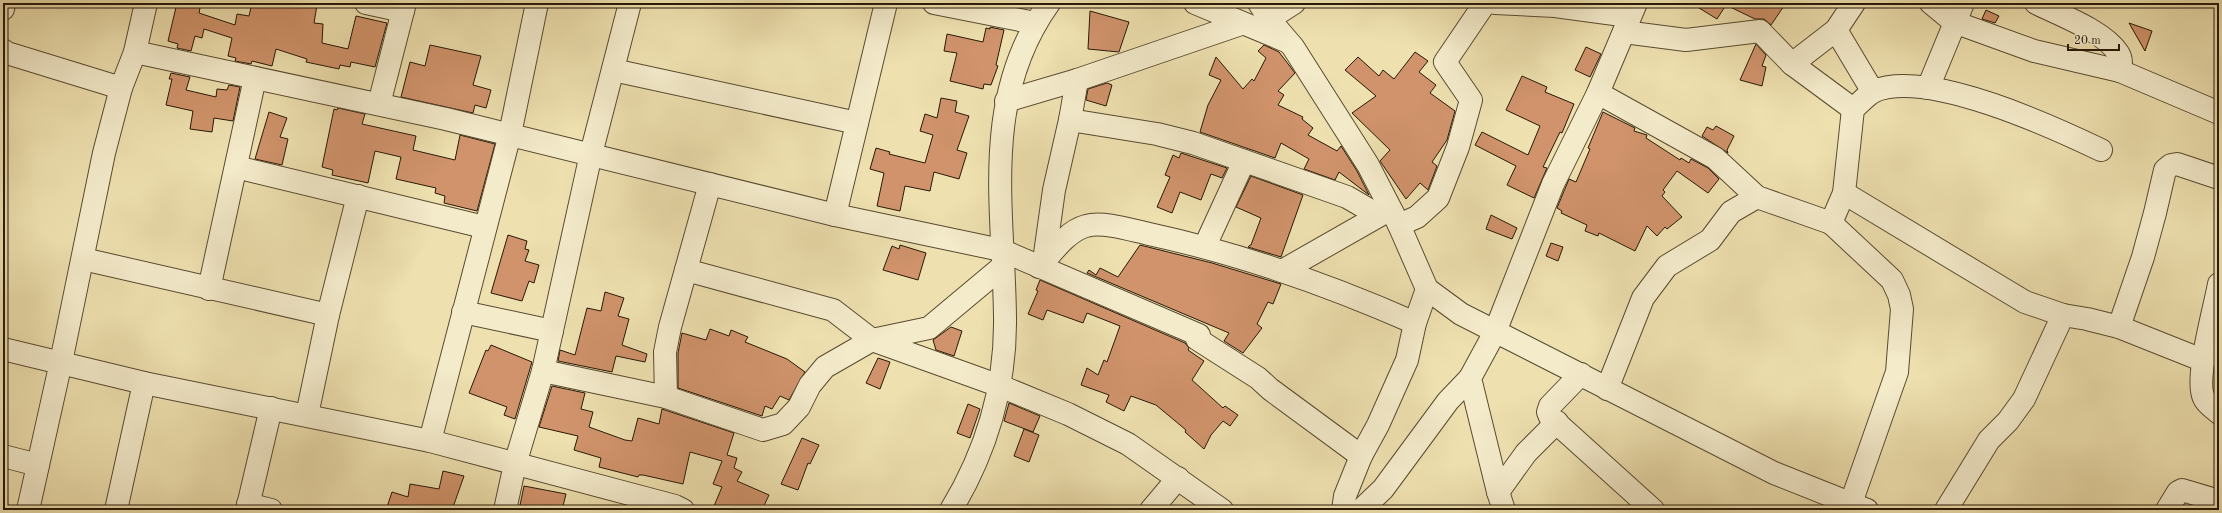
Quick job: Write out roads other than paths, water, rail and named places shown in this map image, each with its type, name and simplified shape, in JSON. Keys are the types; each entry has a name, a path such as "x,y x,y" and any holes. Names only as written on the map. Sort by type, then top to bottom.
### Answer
{"street":[{"path":"3,9 4,3"},
{"path":"28,510 61,362 104,153 121,88 135,52 146,3"},
{"path":"366,3 404,7 379,104"},
{"path":"430,441 484,227 510,134 536,3"},
{"path":"505,510 515,464 544,371 591,154 614,70 630,3"},
{"path":"835,215 886,3"},
{"path":"934,3 1035,23"},
{"path":"951,510 963,490 981,451 995,411 1000,386 1005,319 1002,259 1000,143 1006,101 1020,52 1035,23 1049,3"},
{"path":"1195,3 1241,24 1289,42"},
{"path":"1294,3 1264,11 1289,42 1368,166 1390,216 1427,289 1461,314 1774,473 1859,507 1897,372 1902,309 1900,295 1892,280 1831,223 1757,197 1715,158 1598,93"},
{"path":"1070,120 1157,134 1193,142 1347,197 1390,216 1417,217 1438,198 1458,148 1471,100 1445,62 1485,3"},
{"path":"1495,3 1555,6 1630,17 1686,40 1760,31 1792,64 1853,109"},
{"path":"1792,64 1836,30 1854,3"},
{"path":"1931,3 1958,12 2034,51 2120,71 2219,113"},
{"path":"2036,3 2106,39 2119,53 2121,62 2120,71"},
{"path":"1928,88 1958,12"},
{"path":"1361,510 1383,489 1448,401 1470,378 1495,332 1553,184 1598,93 1630,17"},
{"path":"1006,101 1077,80 1241,24"},
{"path":"1836,30 1873,92"},
{"path":"3,50 7,53 121,88"},
{"path":"135,52 379,104 510,134 835,215 1002,259 1042,264 1199,335 1197,339 1258,378 1270,390 1361,456"},
{"path":"614,70 857,123"},
{"path":"209,289 256,78"},
{"path":"1042,264 1054,190 1070,120 1077,80"},
{"path":"1831,223 1844,193 1853,109 1873,92 1889,87 1928,88 1972,97 2101,150"},
{"path":"1205,246 1244,161"},
{"path":"2119,327 2143,257 2165,170 2178,164 2219,178"},
{"path":"236,167 484,227"},
{"path":"666,397 665,352 670,327 710,184"},
{"path":"1844,193 2025,302 2063,315 2119,327 2202,360"},
{"path":"307,415 328,315 358,196"},
{"path":"1607,388 1643,298 1667,266 1710,240 1731,212 1757,197"},
{"path":"1282,271 1390,216"},
{"path":"1042,264 1076,229 1088,225 1114,226 1205,246 1347,293 1415,323"},
{"path":"83,258 209,289 328,315"},
{"path":"544,371 666,397 763,430 783,424 799,407 810,385 825,366 872,340 929,328 1002,259"},
{"path":"686,270 834,310 872,340 1000,386 1068,414 1128,444 1222,510"},
{"path":"2219,284 2214,334 2202,360 2201,380 2204,398 2219,413"},
{"path":"1344,510 1345,496 1361,456 1397,385 1407,360 1415,323 1427,289"},
{"path":"463,312 552,331"},
{"path":"1946,510 1989,440 2008,421 2024,399 2063,315"},
{"path":"3,349 144,383 430,441 675,506 683,510"},
{"path":"1581,374 1550,406 1548,412 1550,418 1557,422 1653,510"},
{"path":"1470,378 1501,501"},
{"path":"116,510 144,383"},
{"path":"271,408 248,507 271,510"},
{"path":"1501,501 1526,453 1557,422"},
{"path":"3,456 38,465"},
{"path":"1151,510 1178,478"},
{"path":"2167,510 2178,492 2182,490 2219,501"}]}
